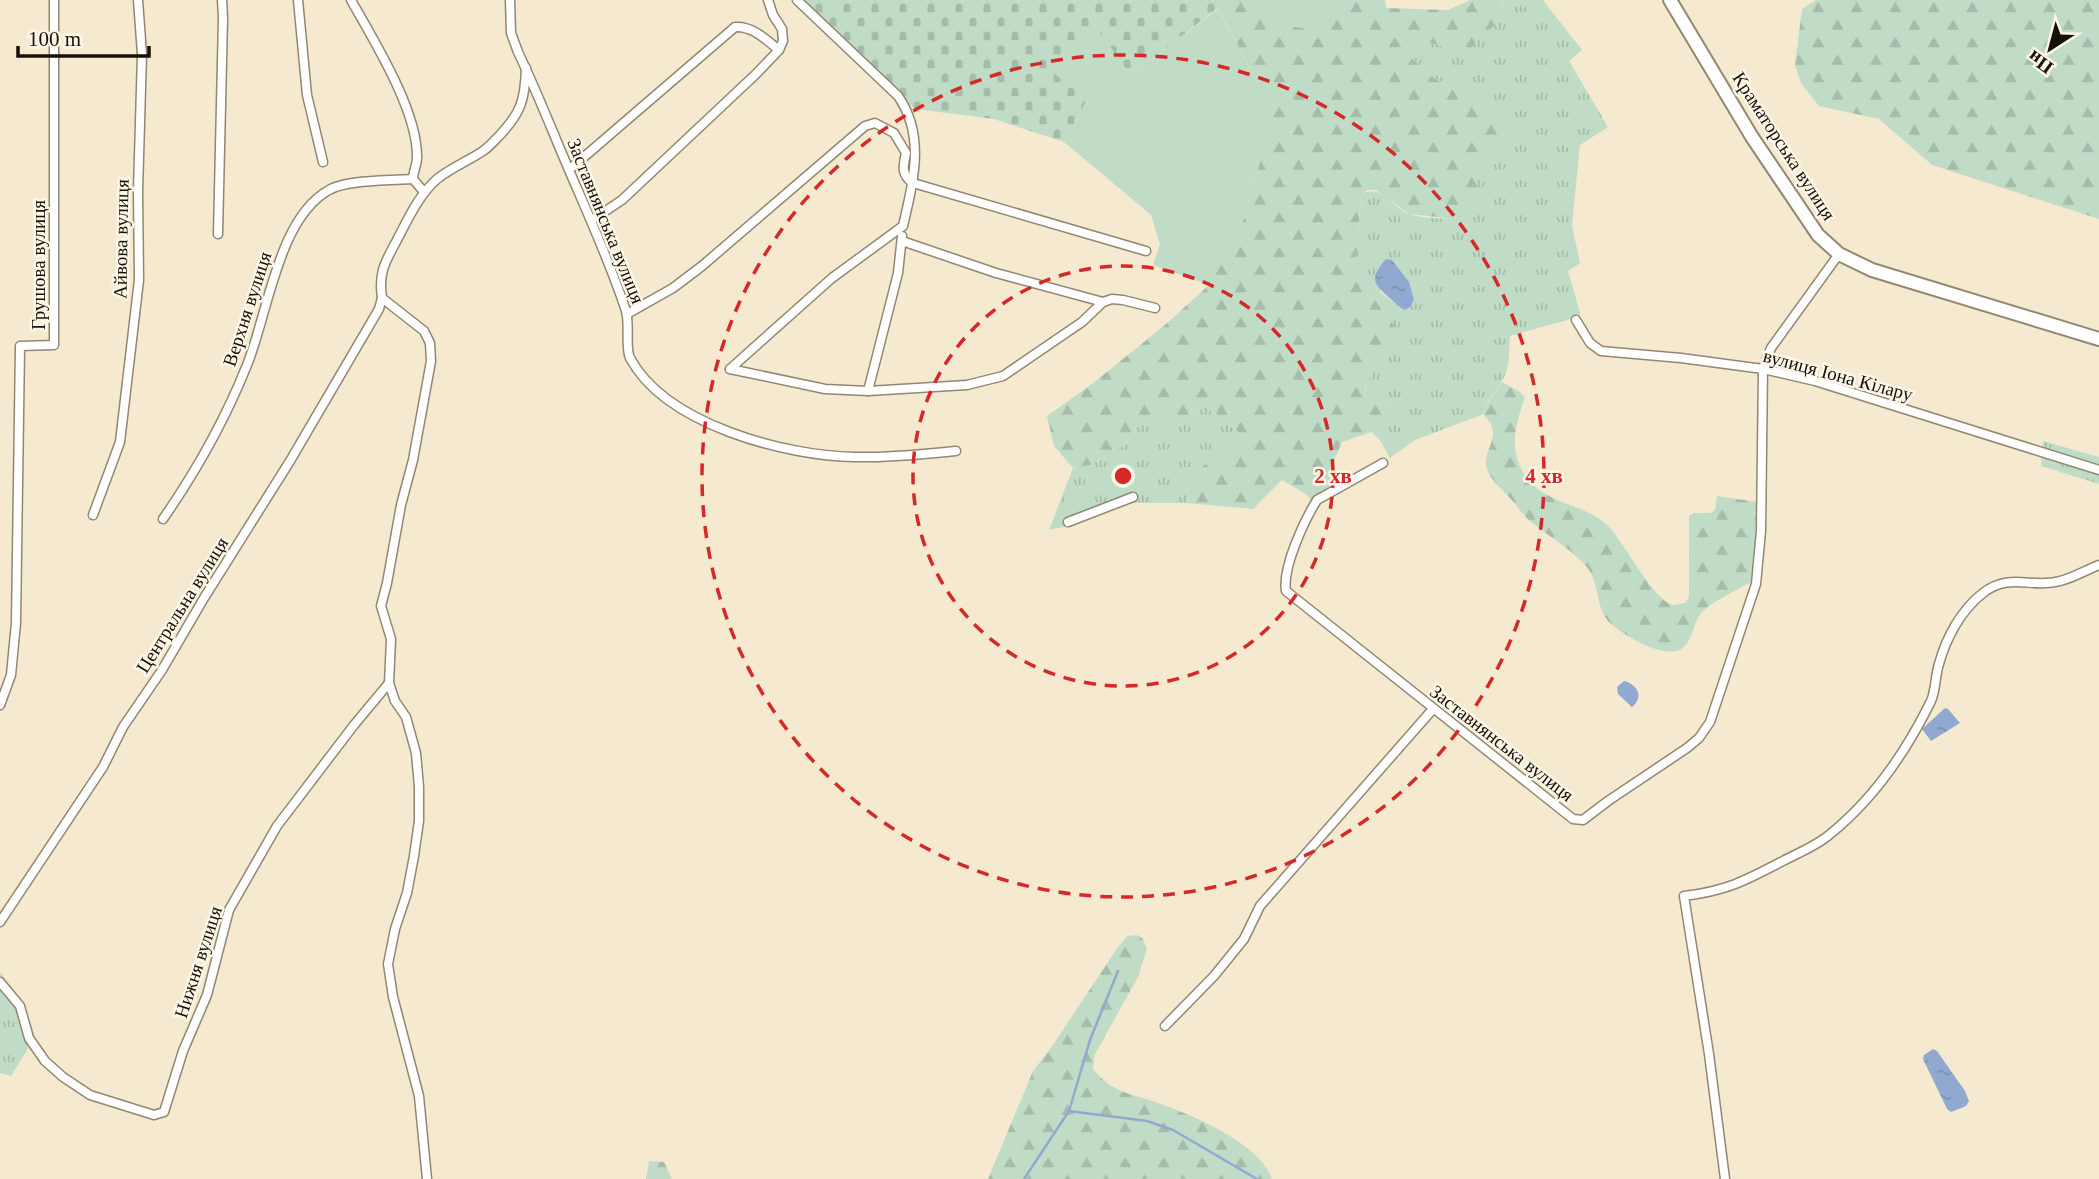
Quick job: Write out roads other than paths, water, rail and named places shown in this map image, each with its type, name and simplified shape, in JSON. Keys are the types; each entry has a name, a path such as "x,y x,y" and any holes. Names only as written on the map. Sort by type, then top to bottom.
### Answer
{"street":[{"name":"Грушова вулиця","path":"0,705 11,675 16,623 20,345 54,345 54,0"},
{"name":"Айвова вулиця","path":"93,515 120,442 139,280 138,191 142,54 138,0"},
{"path":"218,234 222,0"},
{"path":"298,0 307,95 323,162"},
{"path":"351,0 388,67 407,110 417,159 413,179 424,192"},
{"name":"Заставнянська вулиця","path":"510,0 511,33 592,220 627,314 628,355 662,395 713,427 735,436 806,452 852,457 956,451"},
{"path":"592,220 622,200 779,50 783,41 782,29 768,0"},
{"path":"797,0 898,96 909,112 915,149 913,183 903,226 898,273 869,391"},
{"name":"Краматорська вулиця","path":"1670,0 1752,137 1818,235 1839,254 1872,270 2099,339"},
{"path":"570,169 735,27 745,27 756,32 779,50"},
{"path":"427,1179 419,1096 393,997 388,964 395,929 407,893 419,810 416,753 406,717 389,683 391,639 381,606 401,505 414,460 431,361 430,343 424,331 382,299 379,281 384,263 424,192 458,165 486,149 520,110 525,93 526,68"},
{"path":"627,314 673,288 702,266 865,126 875,123 894,133 906,153 902,170 906,179 913,183 1146,251"},
{"name":"Верхня вулиця","path":"163,519 216,435 251,354 280,256 307,209 330,189 375,180 413,179"},
{"path":"903,226 832,278 730,369 825,389 869,391 967,385 1003,376 1082,322 1103,302 1123,300 1155,309"},
{"path":"902,241 996,273 1103,302"},
{"name":"Заставнянська вулиця","path":"1383,463 1317,500 1289,566 1284,582 1286,592 1577,821 1583,821 1699,738 1710,722 1756,584 1761,531 1763,369 1771,348 1839,254"},
{"name":"Центральна вулиця","path":"0,922 103,767 123,727 162,670 204,597 290,461 379,309 382,299"},
{"name":"вулиця Іона Кілару","path":"1576,320 1590,343 1601,351 1763,369 1815,381 2099,470"},
{"path":"1068,522 1133,497"},
{"path":"1725,1179 1684,896 1740,884 1827,837 1868,799 1897,761 1932,698 1947,639 1973,602 1985,592 2002,583 2019,580 2059,582 2099,565"},
{"name":"Нижня вулиця","path":"0,982 20,1006 29,1038 45,1061 63,1077 90,1096 154,1115 164,1112 183,1051 207,995 229,910 277,826 389,683"},
{"path":"1165,1026 1214,976 1244,939 1260,906 1433,709"}],"water":[{"path":"1386,259 1392,260 1409,282 1414,300 1405,310 1377,286 1375,277"},
{"path":"1624,681 1633,685 1638,692 1638,699 1632,707 1618,694 1617,687"},
{"path":"1945,708 1960,723 1931,741 1922,729"},
{"path":"1933,1049 1965,1091 1969,1101 1966,1106 1951,1112 1947,1109 1923,1059 1924,1055"}],"waterway":[{"path":"1024,1179 1069,1111 1090,1040 1118,971"},
{"path":"1069,1111 1147,1121 1173,1130 1257,1179"}]}
